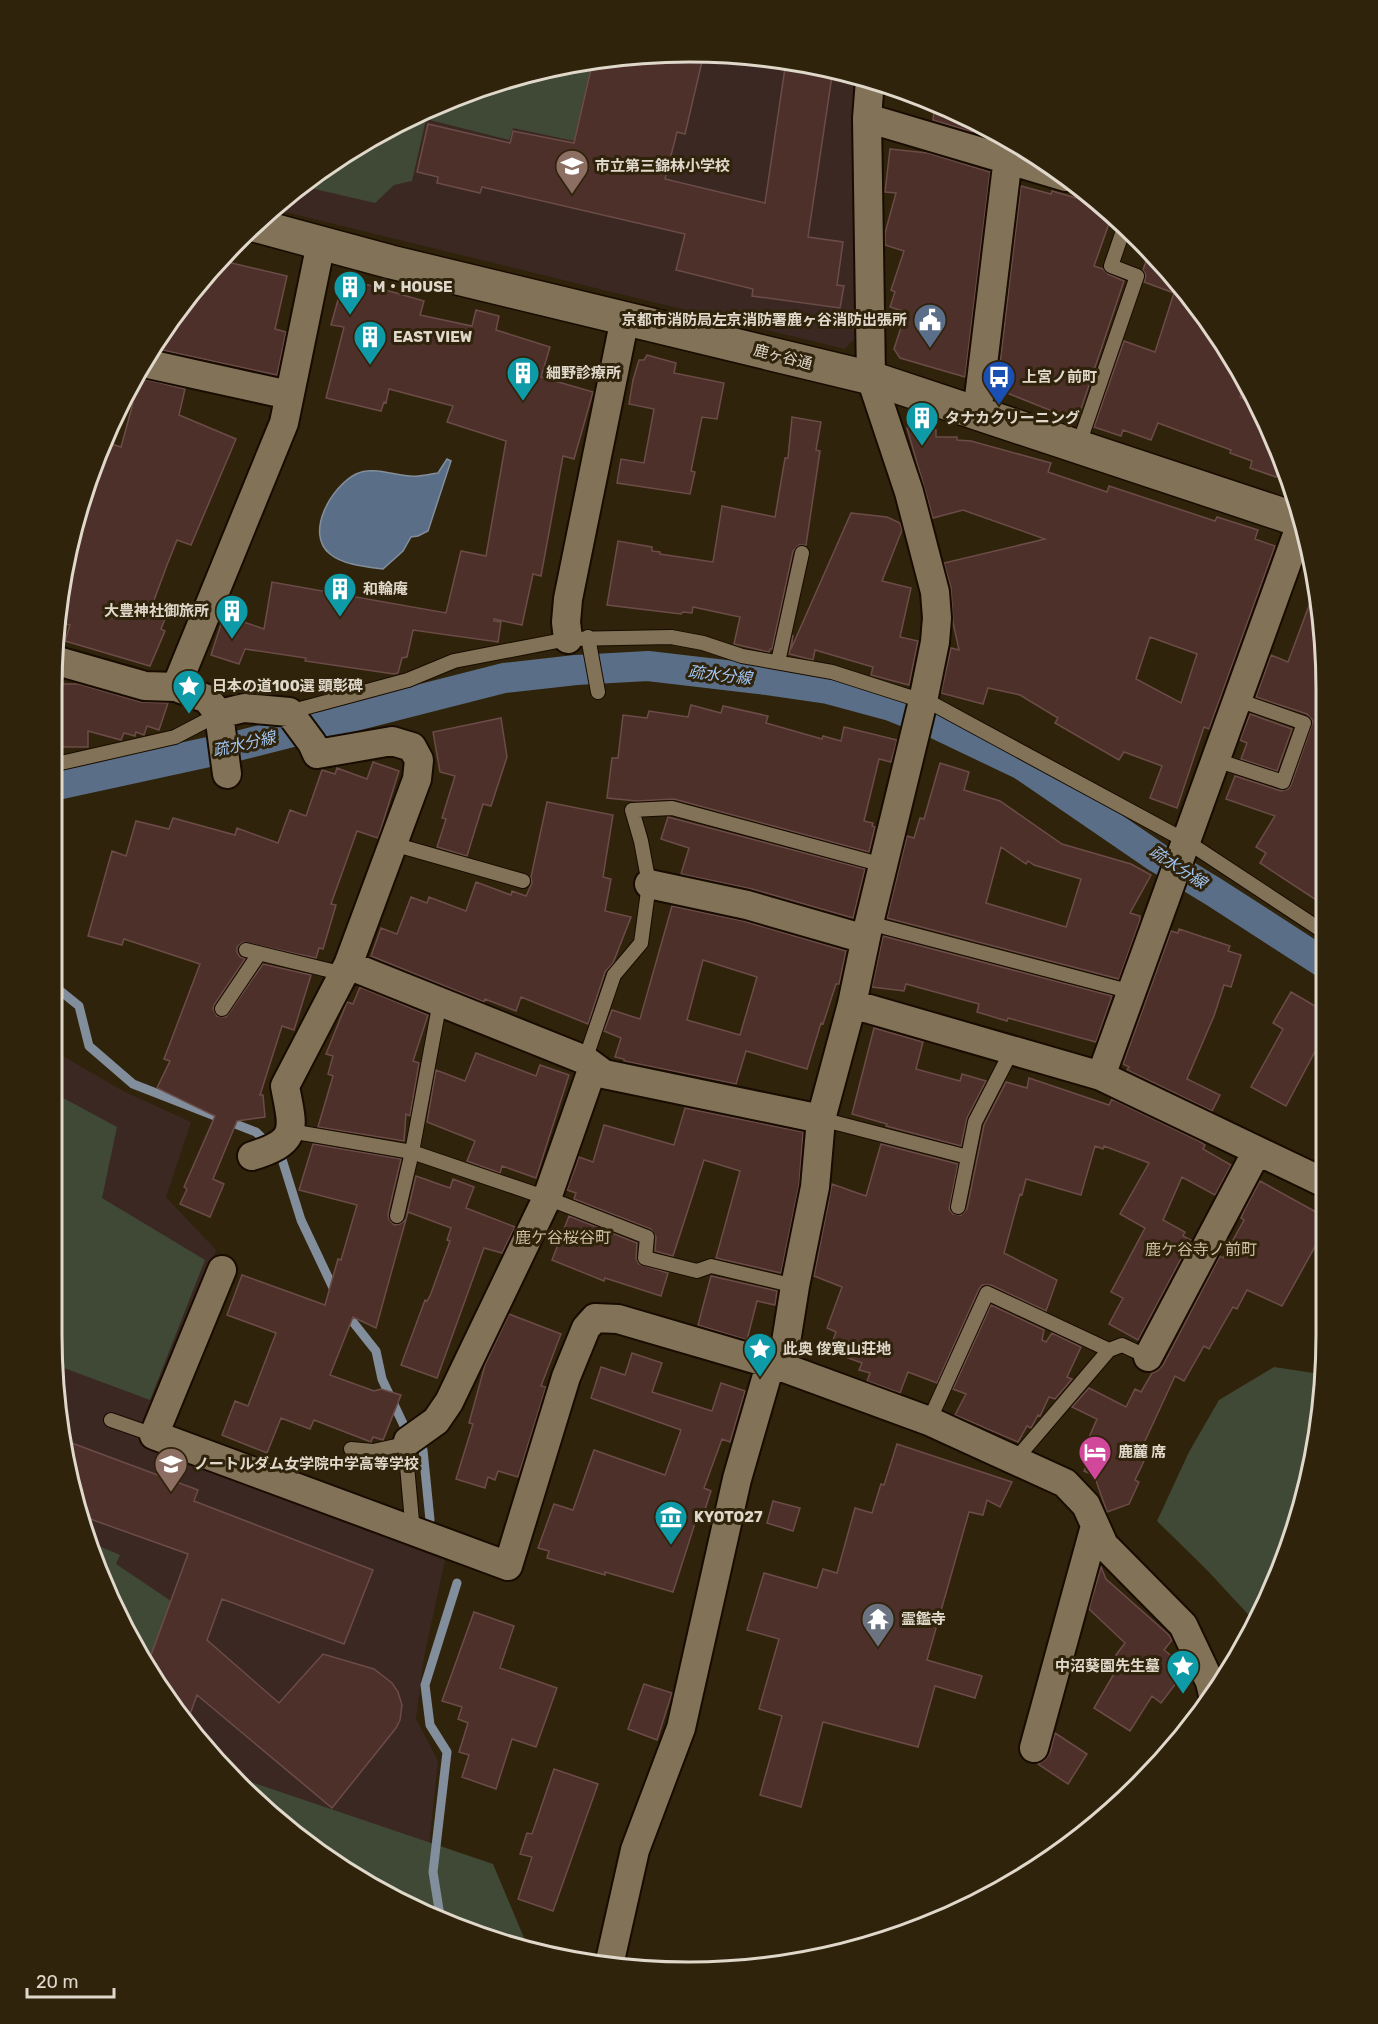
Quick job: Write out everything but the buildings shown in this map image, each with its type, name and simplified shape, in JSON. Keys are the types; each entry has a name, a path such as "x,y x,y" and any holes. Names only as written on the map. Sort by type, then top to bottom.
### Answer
{"street":[{"path":"611,1957 635,1850 681,1728 737,1479 776,1366 815,1187 821,1119 852,1004 867,931 921,713 935,642 937,618 935,592 909,492 871,378 867,118 869,88"},
{"path":"867,118 1007,149"},
{"path":"977,414 1009,150"},
{"name":"鹿ヶ谷通","path":"264,228 391,262 871,378 1292,518"},
{"path":"176,687 284,423 321,243"},
{"path":"578,638 566,622 568,599 625,318"},
{"path":"152,365 290,395"},
{"path":"1101,1076 1297,535"},
{"path":"63,662 145,686 176,687 207,699 219,714 225,759"},
{"path":"219,714 244,708 299,725 317,754 392,741 412,747 419,760 417,779 346,969 285,1086 291,1113 272,1146"},
{"path":"649,884 867,931"},
{"path":"346,969 440,1001 589,1064 604,1074 821,1119"},
{"path":"852,1004 1011,1052 1101,1076 1316,1179"},
{"path":"410,1439 436,1420 449,1402 547,1198 589,1064"},
{"path":"1148,1357 1257,1151"},
{"path":"222,1270 154,1436 508,1566 566,1377 586,1328 595,1318 618,1319 776,1366 928,1421 1065,1483 1086,1505 1104,1545 1183,1625 1210,1685"},
{"path":"1034,1748 1095,1526"}],"lane":[{"path":"1078,447 1137,276 1111,266 1122,235"},
{"path":"778,662 802,553"},
{"path":"299,725 454,661 578,638 671,637 703,643 742,656 832,672 921,713 935,705 1029,754 1180,859 1316,928"},
{"path":"578,638 592,662 598,692"},
{"path":"1216,760 1282,782 1304,723 1238,700"},
{"path":"62,763 175,737 219,714"},
{"path":"589,1064 614,975 641,943 649,884 641,841 632,810 672,808 883,866"},
{"path":"393,844 523,881"},
{"path":"867,931 1132,992"},
{"path":"222,1009 252,952 346,969"},
{"path":"397,1216 412,1152 440,1001"},
{"path":"958,1207 975,1122 1011,1052"},
{"path":"821,1119 968,1157"},
{"path":"272,1146 412,1152 547,1198 647,1237 645,1258 697,1271 711,1266 795,1286"},
{"path":"928,1421 987,1293 1109,1350"},
{"path":"1016,1459 1109,1350 1122,1345 1148,1357"},
{"path":"111,1420 154,1436"},
{"path":"351,1449 373,1451 410,1439 413,1532"}],"shaded area":[{"name":"市立第三錦林小学校","path":"689,62 771,67 851,83 853,84 855,186 854,339 845,349 282,211 340,167 411,126 449,109 527,83 607,67"},
{"name":"ノートルダム女学院中学高等学校","path":"62,1056 125,1092 191,1122 166,1197 216,1250 144,1446 445,1560 424,1657 416,1719 438,1761 429,1845 319,1842 307,1833 245,1779 217,1749 167,1684 126,1613 95,1537 83,1497 67,1417 62,1335"}],"green space":[{"path":"590,70 574,141 513,128 509,140 426,119 487,95 527,83"},
{"path":"426,119 412,181 394,185 375,203 311,188 375,146"},
{"path":"62,1097 117,1127 102,1198 205,1260 150,1400 63,1368"},
{"path":"1274,1367 1315,1373 1311,1417 1295,1497 1269,1575 1250,1616 1157,1521 1189,1452 1219,1400"},
{"path":"98,1546 120,1555 116,1564 171,1601 150,1656 126,1613"},
{"path":"247,1781 493,1864 525,1940 449,1915 375,1878 340,1857 307,1833"}],"water":[{"path":"447,459 451,461 428,531 411,537 403,551 383,569 342,561 330,554 323,545 320,523 324,511 330,499 347,480 356,474 369,471 413,476 438,473"}],"waterway":[{"name":"疏水分線","path":"62,784 241,745 504,678 576,670 648,666 759,679 828,689 891,706 936,724 1022,765 1158,858 1316,958"},
{"path":"62,992 79,1006 89,1046 133,1084 256,1132 281,1156 301,1220 336,1294"},
{"path":"345,1312 376,1351 382,1379 406,1430 423,1450 430,1520"},
{"path":"439,1911 433,1872 447,1752 430,1725 425,1685 457,1583"}],"place":[{"name":"市立第三錦林小学校","path":"572,195"},
{"name":"M・HOUSE","path":"350,316"},
{"name":"京都市消防局左京消防署鹿ヶ谷消防出張所","path":"930,349"},
{"name":"EAST VIEW","path":"370,366"},
{"name":"細野診療所","path":"523,402"},
{"name":"上宮ノ前町","path":"999,406"},
{"name":"タナカクリーニング","path":"922,447"},
{"name":"和輪庵","path":"340,618"},
{"name":"大豊神社御旅所","path":"232,640"},
{"name":"日本の道100選 顕彰碑","path":"189,715"},
{"name":"此奥 俊寛山荘地","path":"760,1378"},
{"name":"鹿麓 席","path":"1095,1481"},
{"name":"ノートルダム女学院中学高等学校","path":"171,1493"},
{"name":"KYOTO27","path":"671,1546"},
{"name":"霊鑑寺","path":"878,1648"},
{"name":"中沼葵園先生墓","path":"1183,1695"}],"district":[{"name":"鹿ケ谷桜谷町","path":"563,1237"},
{"name":"鹿ケ谷寺ノ前町","path":"1201,1249"}]}
